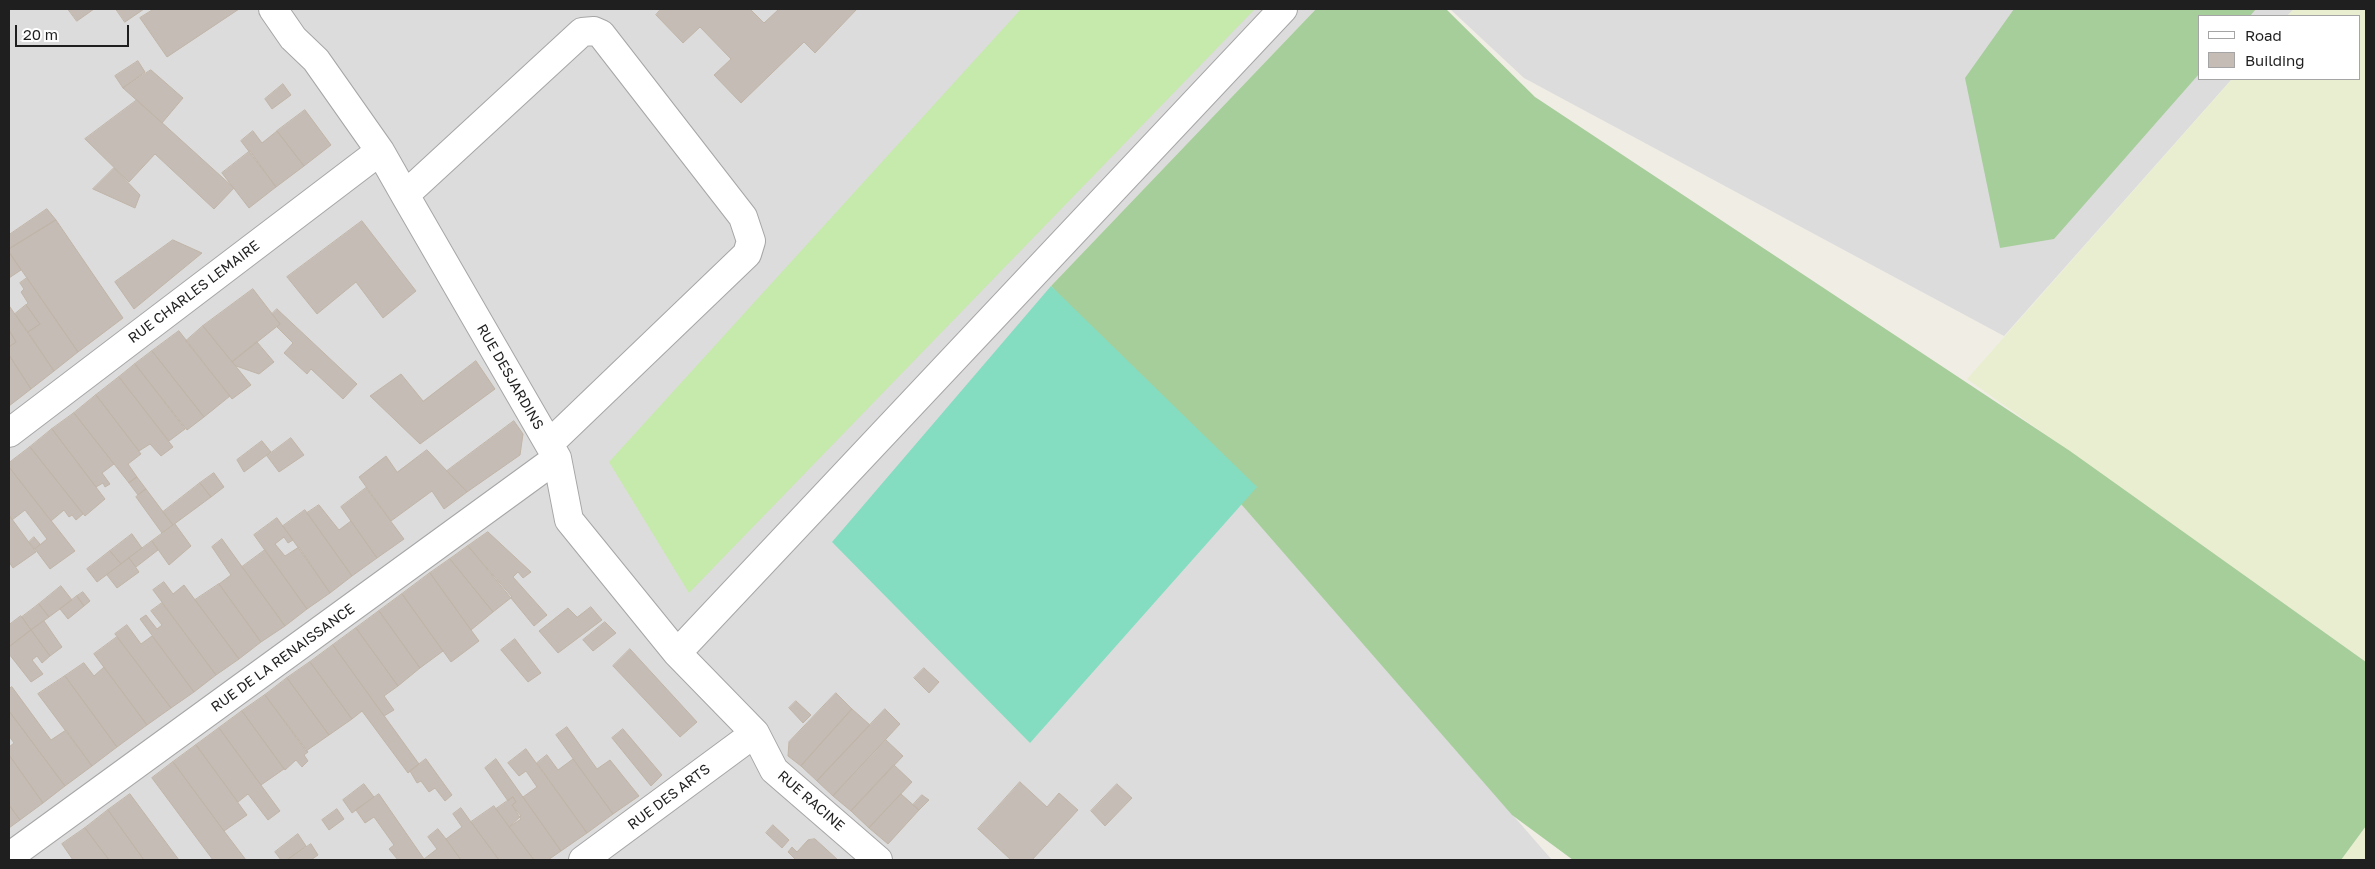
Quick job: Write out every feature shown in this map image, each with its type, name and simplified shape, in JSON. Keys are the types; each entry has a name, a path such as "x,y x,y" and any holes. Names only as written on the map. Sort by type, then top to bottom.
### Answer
{"street":[{"name":"RUE DESJARDINS","path":"273,9 293,38 316,60 380,151 553,451 569,520 677,653 755,733"},
{"path":"677,653 1283,9"},
{"name":"RUE DE LA RENAISSANCE","path":"9,857 553,451 747,254 752,241 744,217 601,34 594,31 582,32 405,195"},
{"name":"RUE CHARLES LEMAIRE","path":"9,433 380,151"},
{"name":"RUE DES ARTS","path":"584,860 755,733"},
{"name":"RUE RACINE","path":"755,733 774,770 878,860"}],"shaded area":[{"path":"9,9 1316,9 1051,286 1552,860 9,860"},
{"path":"1450,9 2294,9 2288,15 2198,15 2198,80 2231,80 2004,336 1524,78"}],"green space":[{"path":"1021,9 1255,9 689,593 609,462"},
{"path":"1316,9 1446,9 1535,97 2070,451 2366,662 2366,826 2341,860 1573,860 1512,815 1051,286"},
{"path":"2014,9 2256,9 2251,15 2198,15 2198,75 2054,239 2000,248 1965,78"},
{"path":"2294,9 2366,9 2366,662 1967,379 2231,80 2360,80 2360,15 2288,15"},
{"path":"1051,286 1257,487 1030,743 832,542"},
{"path":"2366,826 2366,860 2341,860"}],"building":[{"path":"68,9 94,9 77,21"},
{"path":"116,9 144,9 125,22"},
{"path":"154,9 239,9 167,57 140,18"},
{"path":"661,9 750,9 764,23 779,9 857,9 815,53 804,42 741,103 714,75 731,59 700,27 683,43 656,15"},
{"path":"138,61 145,72 123,88 115,76"},
{"path":"151,70 183,98 162,123 123,88"},
{"path":"283,84 291,95 272,109 265,99"},
{"path":"137,100 234,188 214,209 155,154 129,182 85,139"},
{"path":"305,110 331,145 304,166 277,131"},
{"path":"253,131 262,143 277,131 304,166 276,187 241,141"},
{"path":"250,151 276,187 249,208 222,173"},
{"path":"114,168 140,195 135,208 93,189"},
{"path":"47,209 56,220 9,249 9,235"},
{"path":"56,220 123,318 78,352 9,252 9,249"},
{"path":"362,221 416,291 383,318 356,282 317,314 287,277"},
{"path":"173,240 202,253 134,309 115,282"},
{"path":"9,252 21,270 9,278"},
{"path":"27,278 78,352 54,371 28,332 40,324 26,305 28,303 21,292 24,289 20,283"},
{"path":"253,289 280,324 232,362 203,326"},
{"path":"26,305 40,324 28,332 15,314"},
{"path":"10,307 54,371 31,389 9,355 9,347 16,342 9,330"},
{"path":"277,309 357,384 343,399 311,369 307,374 284,353 293,343 277,327 280,324 272,314"},
{"path":"203,326 251,385 232,399 186,341"},
{"path":"9,330 16,342 9,347"},
{"path":"179,331 230,396 204,417 152,351"},
{"path":"257,342 274,362 259,374 236,366 232,362"},
{"path":"152,351 204,417 187,430 135,364"},
{"path":"9,355 31,389 9,406"},
{"path":"476,361 495,389 420,444 370,396 401,374 423,401"},
{"path":"135,364 185,429 169,441 119,377"},
{"path":"119,377 173,447 161,456 150,444 139,451 96,395"},
{"path":"96,395 141,454 128,464 137,477 129,483 74,413"},
{"path":"74,413 114,464 102,473 110,484 105,487 103,483 96,487 52,429"},
{"path":"514,421 523,434 520,455 467,492 447,471"},
{"path":"52,429 105,499 85,516 30,447"},
{"path":"291,438 304,455 279,472 267,456"},
{"path":"262,441 271,452 244,472 237,460"},
{"path":"30,447 83,514 76,520 72,515 69,517 64,510 51,521 9,467 9,463"},
{"path":"427,450 467,492 444,509 432,491 391,521 359,477 386,456 397,472"},
{"path":"9,467 75,551 50,569 35,549 47,539 25,510 12,520 9,515"},
{"path":"214,473 224,487 211,497 200,483"},
{"path":"137,477 146,489 138,495 129,483"},
{"path":"200,483 211,497 173,525 163,512"},
{"path":"366,488 404,539 377,558 341,507"},
{"path":"146,489 173,525 162,533 136,497"},
{"path":"319,505 339,530 351,521 377,558 352,576 307,513"},
{"path":"305,510 352,576 330,593 283,526"},
{"path":"9,515 36,552 13,568 9,562"},
{"path":"277,518 293,540 288,543 284,537 275,544 285,556 299,547 330,593 307,609 254,535"},
{"path":"175,524 191,546 169,565 152,541"},
{"path":"488,532 531,572 523,578 518,572 513,577 547,615 534,626 468,546"},
{"path":"132,534 142,548 121,564 110,551"},
{"path":"34,537 40,544 35,549 29,542"},
{"path":"222,539 285,626 261,642 219,584 231,575 212,547"},
{"path":"152,541 158,550 136,567 129,558"},
{"path":"468,546 512,597 493,612 450,559"},
{"path":"265,550 307,609 285,626 242,567"},
{"path":"110,551 121,564 97,582 87,569"},
{"path":"129,558 139,572 117,588 107,575"},
{"path":"450,559 493,612 471,630 430,573"},
{"path":"430,573 479,641 451,662 402,594"},
{"path":"164,582 173,594 184,585 239,659 216,675 153,590"},
{"path":"219,584 261,642 239,659 195,600"},
{"path":"61,586 72,600 49,617 39,604"},
{"path":"83,592 90,601 84,606 77,596"},
{"path":"402,594 443,651 420,668 379,611"},
{"path":"77,596 84,606 68,619 60,609"},
{"path":"162,603 216,675 194,692 140,619 146,615 157,629 162,625 151,611"},
{"path":"39,604 49,617 31,630 22,617"},
{"path":"591,607 602,620 558,653 539,631 568,608 577,617"},
{"path":"379,611 420,668 398,686 356,628"},
{"path":"21,616 31,630 9,647 9,625"},
{"path":"44,621 62,647 50,656 31,630"},
{"path":"605,622 616,633 593,651 583,640"},
{"path":"127,625 141,644 152,636 194,692 171,708 115,634"},
{"path":"356,628 398,686 384,696 394,710 384,716 333,645"},
{"path":"31,630 50,656 42,663 37,656 32,660 43,674 31,682 9,654 9,647"},
{"path":"117,637 171,708 147,725 94,654"},
{"path":"515,639 541,673 528,682 501,650"},
{"path":"333,645 419,764 408,773 362,711 352,719 310,662"},
{"path":"630,649 697,722 680,737 613,666"},
{"path":"310,662 352,719 329,735 287,678"},
{"path":"84,663 94,676 104,667 147,725 117,747 65,676"},
{"path":"924,668 939,682 929,693 914,678"},
{"path":"65,676 117,747 92,766 38,694"},
{"path":"287,678 329,735 306,751 265,695"},
{"path":"12,687 51,740 66,730 92,766 65,786 9,711 9,689"},
{"path":"836,693 852,709 801,766 788,756 789,742"},
{"path":"265,695 308,752 304,755 308,761 302,767 296,760 285,770 242,711"},
{"path":"796,701 811,715 803,723 789,708"},
{"path":"852,709 870,725 817,781 801,766"},
{"path":"885,709 900,724 833,796 817,781"},
{"path":"9,711 65,786 43,803 9,755 9,747 14,743 9,736"},
{"path":"242,711 284,769 261,785 219,728"},
{"path":"567,727 597,769 610,760 639,796 613,814 556,735"},
{"path":"219,728 280,811 268,820 248,794 238,802 196,745"},
{"path":"623,729 662,775 651,786 612,738"},
{"path":"886,740 903,756 851,811 833,796"},
{"path":"196,745 247,815 224,831 173,762"},
{"path":"526,749 587,833 561,851 523,797 537,787 526,771 519,776 508,763"},
{"path":"9,755 43,803 20,820 9,805"},
{"path":"547,755 558,770 573,759 613,814 587,833 537,763"},
{"path":"426,759 452,795 445,801 435,788 429,792 421,781 417,783 410,771"},
{"path":"496,759 561,851 548,860 534,860 509,827 521,816 512,805 516,802 513,797 508,801 485,768"},
{"path":"173,762 246,860 213,860 152,778"},
{"path":"894,765 912,782 869,828 851,811"},
{"path":"1020,782 1047,807 1059,793 1078,810 1032,860 1011,860 978,829"},
{"path":"364,784 374,797 352,813 343,800"},
{"path":"1117,784 1132,798 1105,826 1091,811"},
{"path":"130,794 179,860 144,860 108,810"},
{"path":"379,794 425,860 398,860 389,849 394,845 374,817 365,823 356,810"},
{"path":"901,794 919,810 888,844 869,828"},
{"path":"922,795 929,800 919,810 913,805"},
{"path":"513,797 516,802 512,805 521,819 509,827 496,809"},
{"path":"9,805 20,820 9,828"},
{"path":"494,806 534,860 499,860 471,822"},
{"path":"461,808 499,860 461,860 446,839 462,827 453,814"},
{"path":"337,809 344,819 329,830 322,820"},
{"path":"108,810 144,860 109,860 85,828"},
{"path":"773,825 789,840 782,848 766,833"},
{"path":"85,828 109,860 73,860 62,844"},
{"path":"438,829 461,860 424,859 437,849 428,837"},
{"path":"298,834 306,846 287,860 281,860 275,852"},
{"path":"815,839 838,860 796,860 788,852 792,847 797,852 808,840"},
{"path":"311,844 318,855 311,860 287,860"}]}
